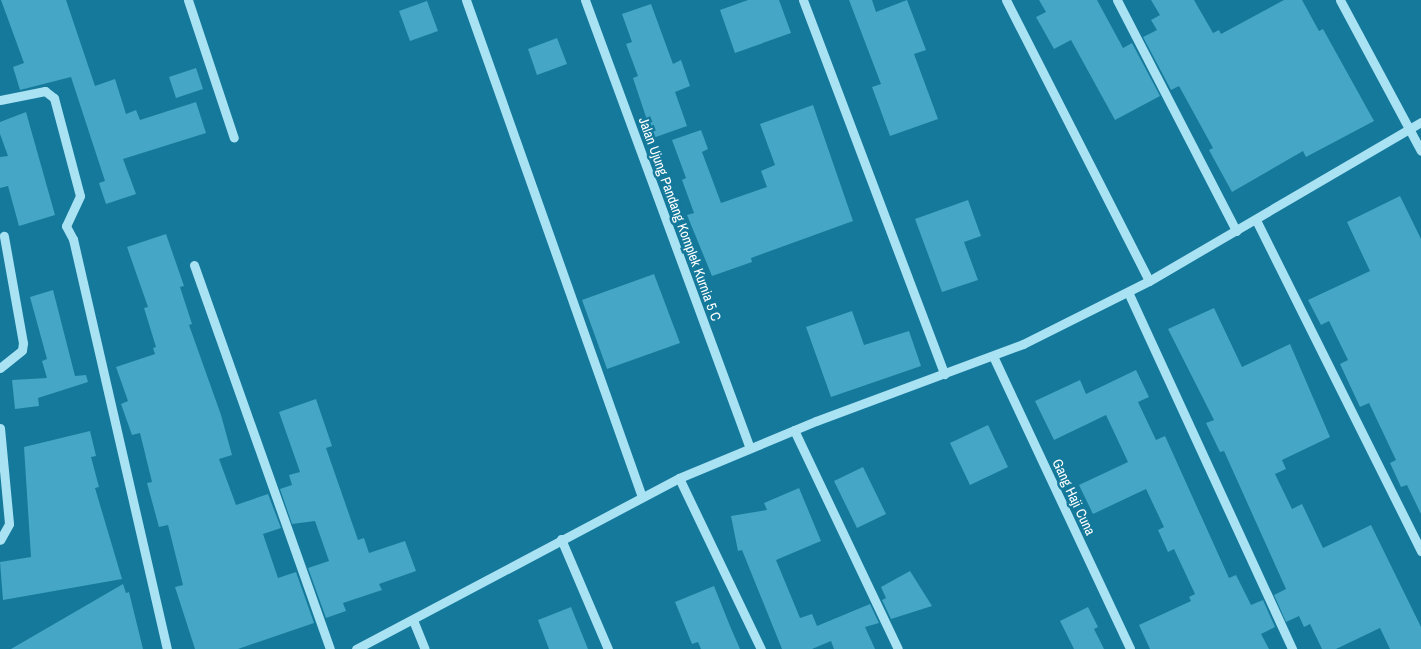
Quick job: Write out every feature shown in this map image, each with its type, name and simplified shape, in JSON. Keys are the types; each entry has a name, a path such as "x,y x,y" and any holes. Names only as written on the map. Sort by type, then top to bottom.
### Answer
{"street":[{"path":"188,0 234,138"},
{"path":"466,0 642,497"},
{"name":"Jalan Ujung Pandang Komplek Kurnia 5 C","path":"585,0 750,448"},
{"path":"803,0 944,374"},
{"path":"1006,0 1149,281"},
{"path":"1117,0 1236,231"},
{"path":"1340,0 1411,129 1421,151"},
{"path":"0,100 45,92 54,98 80,190 79,203 66,226 74,239 167,649"},
{"path":"356,649 679,478 794,430 993,356 1128,292 1256,220 1421,122"},
{"path":"1256,220 1421,551"},
{"path":"0,368 22,350 23,343 4,236"},
{"path":"194,265 330,649"},
{"path":"1128,292 1292,649"},
{"name":"Gang Haji Cuna","path":"993,356 1130,649"},
{"path":"0,428 9,524 0,540"},
{"path":"794,430 898,649"},
{"path":"679,478 761,649"},
{"path":"561,539 608,649"},
{"path":"413,620 425,649"}],"building":[{"path":"1,0 66,0 95,86 115,79 126,114 136,110 140,120 196,102 206,133 123,159 136,194 106,204 99,183 105,181 71,77 20,90 13,67 24,63"},
{"path":"748,0 779,0 791,33 735,53 720,10"},
{"path":"849,0 872,0 876,12 907,0 926,50 914,54 938,119 890,136 872,87 881,84"},
{"path":"1039,0 1097,0 1123,48 1132,43 1160,96 1115,120 1071,40 1054,49 1036,17 1046,12"},
{"path":"1151,0 1194,0 1213,33 1219,30 1221,34 1284,0 1302,0 1319,31 1323,29 1374,121 1306,157 1303,151 1232,192 1209,150 1213,148 1179,86 1171,90 1143,37 1157,30 1151,20 1160,15"},
{"path":"427,1 438,31 410,41 399,11"},
{"path":"651,4 673,64 681,60 690,86 675,92 687,126 653,138 633,78 638,76 626,44 632,42 622,14"},
{"path":"557,38 567,64 537,75 528,49"},
{"path":"196,68 203,89 176,98 169,77"},
{"path":"813,105 853,221 751,258 752,262 712,276 687,215 694,213 682,180 686,178 672,140 701,130 708,149 702,152 721,203 767,187 761,171 775,165 760,124"},
{"path":"26,112 55,215 19,226 8,186 0,188 0,157 8,156 0,134 0,122"},
{"path":"1400,196 1421,239 1421,514 1407,485 1401,487 1390,463 1396,460 1369,403 1360,407 1340,364 1348,360 1329,321 1321,325 1308,300 1370,271 1347,222"},
{"path":"968,200 981,236 964,242 978,280 942,292 915,219"},
{"path":"166,234 184,286 180,287 192,324 189,325 221,415 232,455 219,459 236,505 268,494 281,528 263,534 278,578 296,572 314,623 238,649 195,649 175,587 183,585 168,525 159,527 147,483 152,482 140,433 132,435 121,404 128,401 116,367 155,354 153,348 156,347 144,308 148,307 127,247"},
{"path":"654,274 680,343 607,369 582,300"},
{"path":"53,290 75,376 86,375 88,382 38,398 39,406 15,409 12,380 47,378 42,361 47,359 30,297"},
{"path":"1214,308 1242,367 1290,344 1330,437 1282,460 1286,469 1275,474 1292,509 1302,504 1323,548 1371,525 1421,627 1421,649 1390,649 1380,628 1336,649 1322,649 1310,624 1304,627 1299,616 1286,622 1274,595 1286,589 1224,451 1220,452 1206,423 1214,420 1168,329"},
{"path":"852,311 864,345 909,331 921,366 831,397 806,327"},
{"path":"1136,370 1149,397 1138,402 1156,440 1165,436 1229,578 1236,575 1251,605 1263,600 1275,627 1261,634 1269,649 1150,649 1139,625 1191,601 1189,597 1195,594 1174,549 1168,552 1158,530 1164,527 1146,489 1093,514 1079,485 1128,462 1106,415 1054,440 1035,401 1080,380 1086,394"},
{"path":"316,399 332,446 326,448 358,540 364,538 369,553 405,541 416,571 379,584 382,590 343,603 346,611 326,618 308,568 329,561 315,521 292,524 280,489 292,485 289,475 300,472 279,412"},
{"path":"988,425 1008,467 970,485 950,443"},
{"path":"90,431 96,456 91,457 99,487 95,488 122,579 3,600 0,562 31,557 24,447"},
{"path":"863,467 886,514 857,528 834,481"},
{"path":"799,488 821,541 776,560 800,618 812,614 817,626 870,604 879,623 865,627 875,649 834,649 831,641 812,649 782,649 742,550 738,551 731,516 767,510 764,503"},
{"path":"910,571 932,606 891,619 882,600 886,598 881,587"},
{"path":"123,584 126,593 129,592 143,649 11,649"},
{"path":"714,586 740,649 701,649 698,642 692,644 675,602"},
{"path":"571,607 588,649 549,649 538,620"},
{"path":"1088,607 1098,627 1094,629 1104,649 1074,649 1060,621"}]}
